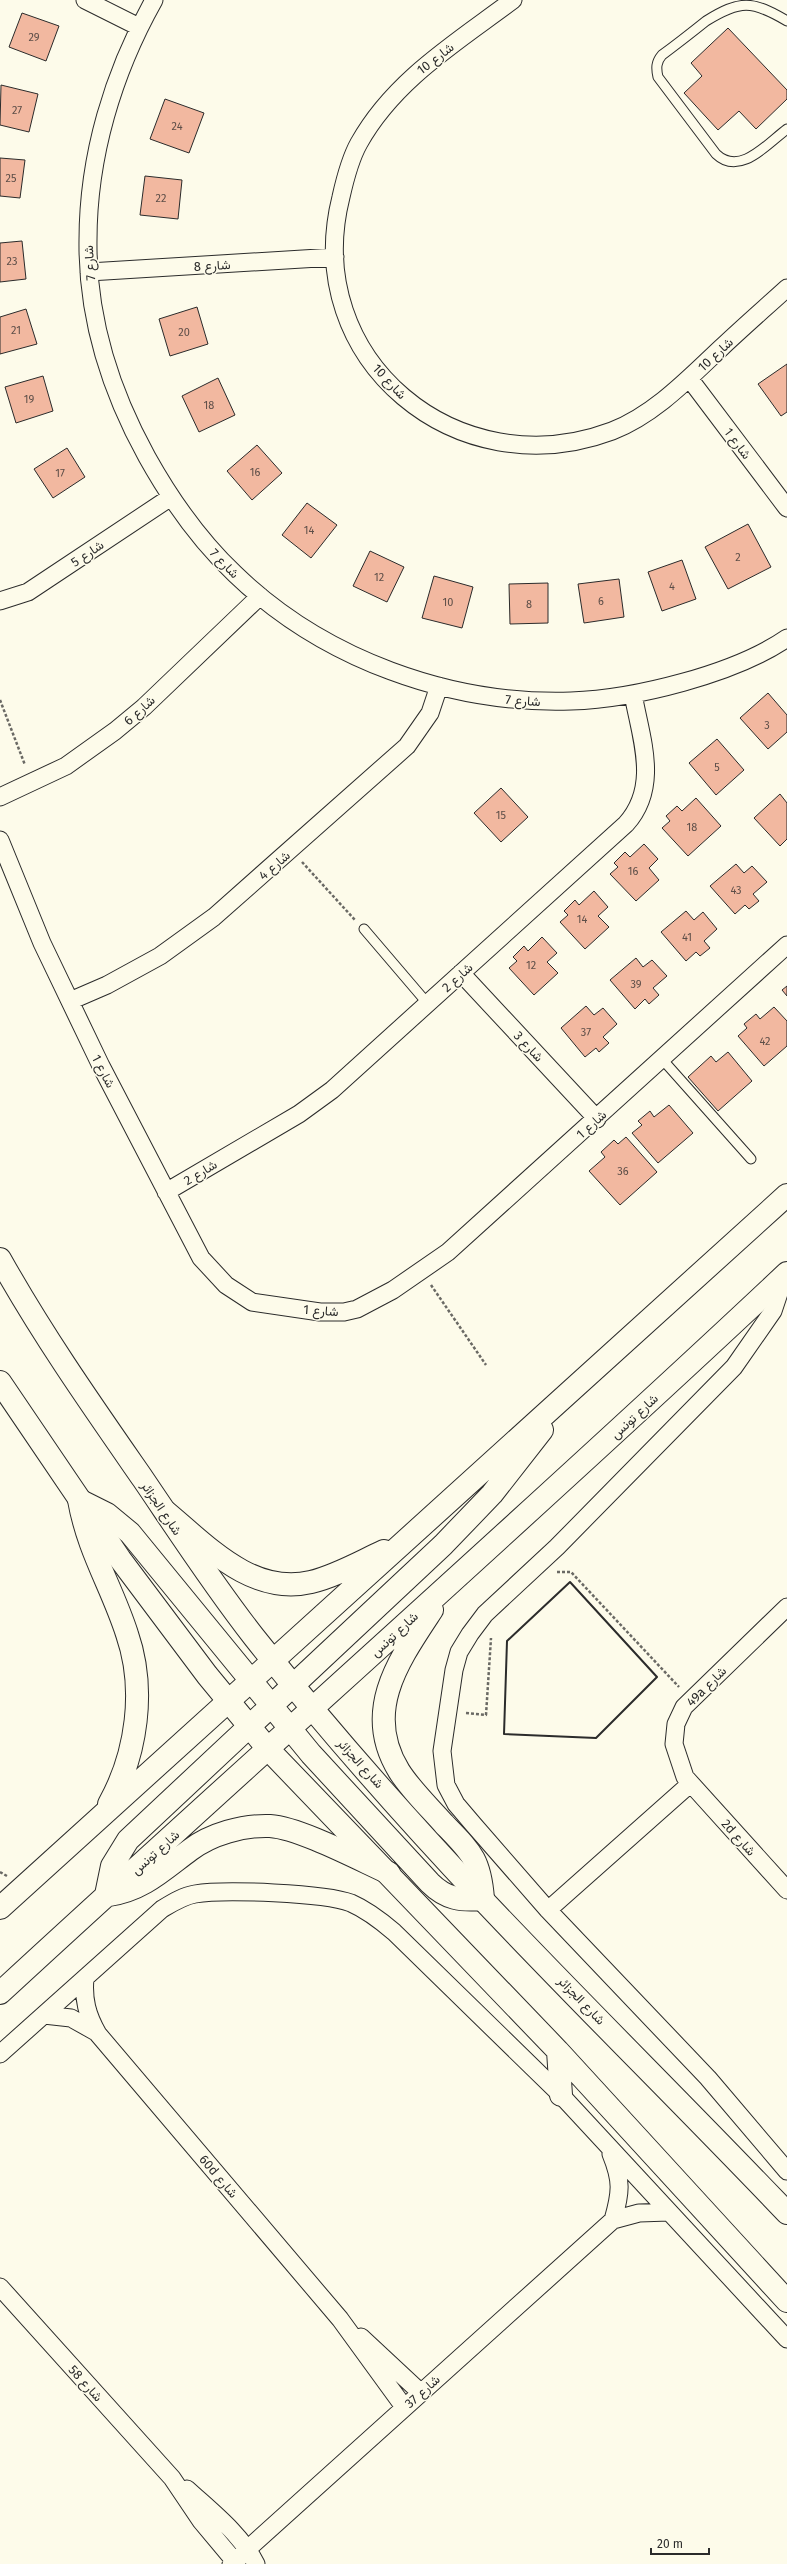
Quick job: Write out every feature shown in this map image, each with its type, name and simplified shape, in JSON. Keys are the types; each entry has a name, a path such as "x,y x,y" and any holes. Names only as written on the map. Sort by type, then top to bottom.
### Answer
{"main road":[{"path":"0,1908 787,1195"},
{"name":"شارع الجزائر","path":"0,1260 40,1326 166,1512 190,1550 274,1660 313,1708 483,1899 787,2213"},
{"name":"شارع تونس","path":"0,1993 450,1582 612,1438 786,1274"},
{"path":"0,1382 120,1559 228,1701 268,1749 389,1872 558,2051 787,2302"},
{"path":"389,1872 296,1833 271,1826 250,1827 229,1831 209,1838 191,1849 148,1883 120,1894 106,1895 112,1866 128,1840 295,1686 473,1515 518,1463 564,1398"},
{"path":"79,1500 107,1514 130,1533 290,1729 439,1892 452,1899 467,1901 483,1899 481,1876 474,1858 399,1771 389,1751 383,1723 387,1690 392,1674 450,1582"},
{"path":"79,1500 88,1542 128,1634 136,1679 136,1705 131,1749 114,1794 102,1815"},
{"path":"166,1512 238,1570 263,1580 277,1583 304,1583 326,1578 403,1543"},
{"path":"558,2051 561,2095"}],"street":[{"path":"85,0 139,27"},
{"name":"شارع 7","path":"154,0 139,27 121,69 99,140 88,212 89,272 99,336 108,370 135,434 171,497 212,551 260,596 291,620 343,649 391,670 439,686 513,700 548,702 584,701 633,694 698,678 744,660 787,638"},
{"name":"شارع 10","path":"513,0 414,74 376,118 359,143 343,186 338,209 335,257 338,286 347,315 359,342 375,367 395,389 417,408 443,424 470,435 498,443 528,446 558,445 587,440 632,421 689,378 787,288"},
{"name":"شارع 8","path":"89,272 335,257"},
{"name":"شارع 1","path":"689,378 787,508"},
{"name":"شارع 5","path":"0,601 28,592 171,497"},
{"name":"شارع 6","path":"0,797 66,766 115,731 144,707 260,596"},
{"name":"شارع 4","path":"70,1001 131,972 187,937 291,850 416,736 430,713 439,686"},
{"name":"شارع 2","path":"166,1192 314,1103 350,1076 634,816 644,792 647,778 633,694"},
{"name":"شارع 1","path":"0,840 42,943 70,1001 166,1192 205,1263 226,1285 252,1302 320,1312 344,1312 375,1300 422,1271 448,1252 598,1118 787,945"},
{"name":"شارع 3","path":"461,973 598,1118"},
{"path":"786,1274 773,1311 734,1367 557,1547 485,1614 459,1652 454,1670 442,1751 446,1785 456,1804 548,1910 708,2078 787,2171"},
{"name":"49a شارع","path":"690,1784 680,1768 674,1744 679,1716 691,1700 787,1607"},
{"path":"548,1910 690,1784"},
{"name":"2d شارع","path":"690,1784 787,1890"},
{"path":"0,2054 162,1909 185,1897 216,1892 334,1898 365,1910 380,1920 561,2095 787,2339"},
{"name":"60d شارع","path":"85,1978 84,1990 88,2014 98,2034 340,2319 404,2407"},
{"name":"60d شارع","path":"44,2015 71,2018 98,2034"},
{"path":"608,2146 620,2180 620,2190 614,2220"},
{"name":"شارع 37","path":"234,2563 247,2549 420,2392 614,2220 639,2213 669,2212"},
{"name":"شارع 58","path":"0,2287 172,2478 216,2516 247,2549 256,2564"},
{"name":"60d شارع","path":"340,2319 420,2392"},
{"name":"شارع 58","path":"172,2478 201,2521 234,2563"}],"lane":[{"path":"787,21 774,11 753,1 745,0 730,4 662,55 658,59 656,70 658,77 716,154 726,162 733,163 746,160 787,129"},
{"path":"364,929 428,1004"},
{"path":"662,1059 751,1160"}],"path":[{"path":"0,700 32,782"},
{"path":"291,850 356,921"},
{"path":"422,1271 486,1365"},
{"path":"552,1577 557,1572 570,1572 691,1700"},
{"path":"448,1712 486,1715 491,1632"}],"building":[{"path":"22,13 59,26 46,61 9,47"},
{"path":"728,28 787,90 787,99 756,129 739,111 718,130 684,93 702,76 691,63"},
{"path":"1,85 38,94 29,132 0,125"},
{"path":"165,99 204,113 189,153 150,139"},
{"path":"0,158 25,160 20,198 0,196"},
{"path":"145,176 182,180 178,219 140,215"},
{"path":"22,241 26,279 0,282 0,243"},
{"path":"197,307 208,344 170,356 159,319"},
{"path":"26,309 37,344 0,354 0,317"},
{"path":"787,364 787,412 781,416 758,384"},
{"path":"43,376 53,411 16,423 5,387"},
{"path":"218,378 235,415 199,432 182,396"},
{"path":"257,445 282,473 252,500 227,471"},
{"path":"67,448 85,477 53,498 34,469"},
{"path":"307,503 337,525 311,558 282,535"},
{"path":"748,524 771,567 728,589 705,547"},
{"path":"370,551 404,567 387,602 353,586"},
{"path":"682,560 696,599 662,611 648,572"},
{"path":"434,576 473,587 462,628 422,618"},
{"path":"619,579 624,617 584,623 578,584"},
{"path":"548,583 548,623 510,624 509,584"},
{"path":"768,693 787,715 787,732 768,749 740,718"},
{"path":"717,739 744,770 716,795 689,763"},
{"path":"501,788 528,817 501,842 474,813"},
{"path":"780,794 787,803 787,839 780,846 754,818"},
{"path":"696,798 721,826 688,856 662,828 670,821 666,816 677,806 682,811"},
{"path":"644,844 658,859 649,868 659,880 636,901 610,874 618,867 614,863 625,852 630,857"},
{"path":"736,864 744,873 752,866 767,882 753,894 759,901 749,909 745,905 735,914 710,886"},
{"path":"594,891 608,907 598,916 609,927 585,949 560,922 568,915 564,911 575,900 579,905"},
{"path":"686,911 694,920 703,912 717,929 704,941 710,948 700,956 696,952 686,961 661,932"},
{"path":"542,937 557,953 547,962 558,973 534,995 509,968 517,961 513,957 524,946 528,951"},
{"path":"636,958 643,967 652,960 667,976 653,988 659,995 649,1004 645,999 635,1009 610,980"},
{"path":"787,986 787,996 782,990"},
{"path":"586,1006 594,1015 603,1008 617,1024 603,1037 609,1043 599,1052 596,1048 585,1057 561,1028"},
{"path":"774,1007 787,1021 787,1046 764,1066 738,1036 747,1028 744,1024 756,1014 760,1019"},
{"path":"728,1052 752,1081 718,1111 688,1077 711,1056 716,1062"},
{"path":"669,1105 693,1133 658,1163 632,1133 642,1125 638,1121 650,1111 654,1117"},
{"path":"626,1137 657,1172 620,1205 589,1171 605,1157 601,1152 614,1140 618,1144"}],"wall":[{"path":"570,1582 657,1677 596,1738 504,1734 507,1641 570,1582"}]}
